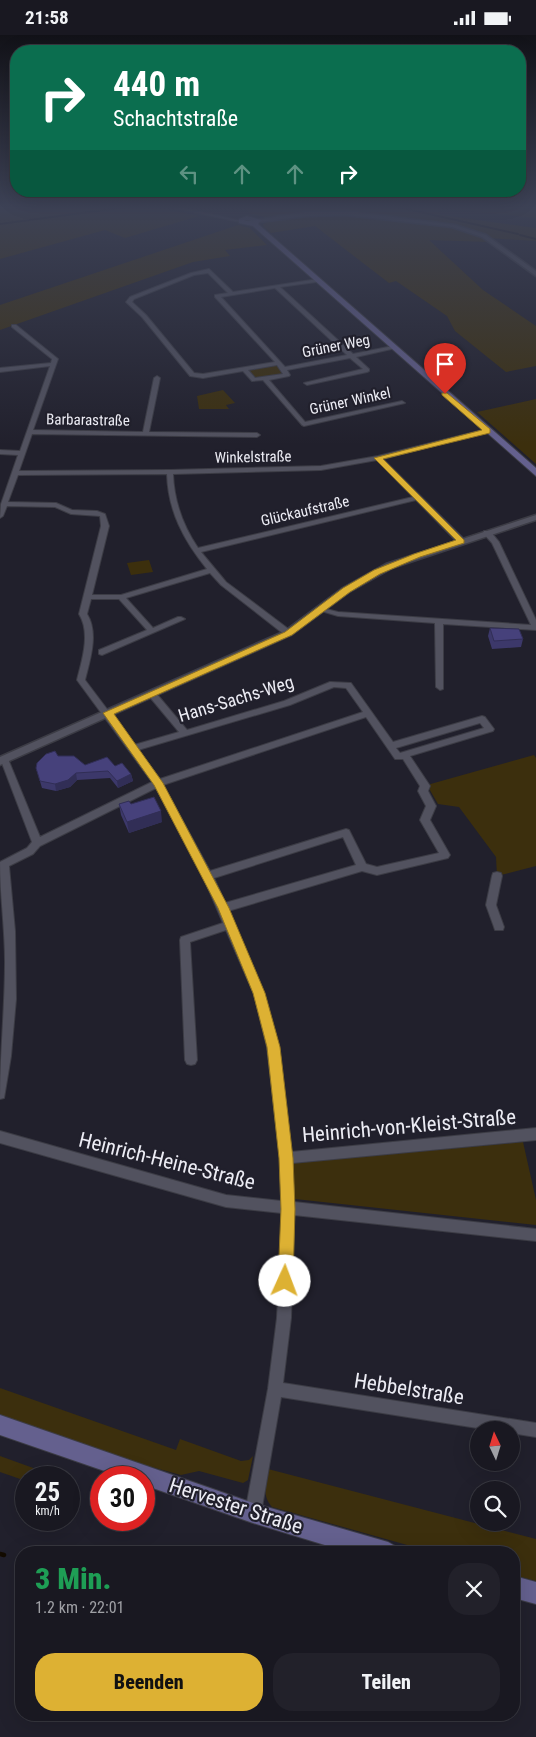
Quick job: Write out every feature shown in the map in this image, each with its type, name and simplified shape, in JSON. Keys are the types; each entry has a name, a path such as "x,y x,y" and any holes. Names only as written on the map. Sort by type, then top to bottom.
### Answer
{"main road":[{"path":"323,286 536,473"},
{"name":"Hervester Straße","path":"0,1425 253,1513 364,1546"},
{"path":"520,1589 536,1593"}],"street":[{"name":"Grüner Weg","path":"161,286 132,298 129,302 149,321 191,374 202,376 278,363"},
{"name":"Grüner Weg","path":"224,286 232,294"},
{"path":"232,294 279,286"},
{"path":"276,287 367,370 307,383"},
{"name":"Grüner Weg","path":"232,294 216,296 278,363 286,375 264,379"},
{"path":"0,515 55,359 14,326"},
{"name":"Grüner Weg","path":"283,369 393,348"},
{"path":"0,370 54,364"},
{"path":"244,369 254,380 264,379"},
{"name":"Barbarastraße","path":"146,433 157,378"},
{"name":"Grüner Winkel","path":"264,379 304,424 402,403"},
{"name":"Barbarastraße","path":"29,432 146,433 242,431 256,435"},
{"name":"Winkelstraße","path":"14,473 170,472 321,468 378,458 487,431"},
{"path":"0,452 21,453"},
{"path":"378,458 461,541"},
{"path":"170,472 170,491 174,508 213,571 222,582 288,633"},
{"name":"Glückaufstraße","path":"199,550 417,498"},
{"path":"4,504 59,506 71,512 98,513 103,515 105,526 83,613 88,622 88,653 81,680 108,713 158,783 208,876 259,993 274,1047 286,1158 288,1209 284,1318 275,1389 253,1513"},
{"path":"37,843 2,760 288,633 322,610 346,590 373,574 417,556 536,517"},
{"path":"322,610 338,614 536,628 495,542 486,533"},
{"path":"86,597 121,597 213,571"},
{"path":"121,597 152,631"},
{"path":"102,652 182,619"},
{"path":"439,621 440,687"},
{"name":"Hans-Sachs-Weg","path":"132,749 184,732 287,703 334,684 348,685 368,713"},
{"path":"152,694 184,732"},
{"path":"0,1094 10,1035 5,939 4,865 30,851 37,843 158,783 368,713 391,747 401,756 425,786 422,791 431,806 425,820 445,855 377,871 362,867 223,908"},
{"path":"391,747 482,719 490,729 401,756"},
{"path":"208,876 346,833 362,867"},
{"path":"497,876 491,905 499,927"},
{"path":"191,1060 185,940 230,925"},
{"name":"Heinrich-von-Kleist-Straße","path":"286,1158 536,1135"},
{"name":"Heinrich-Heine-Straße","path":"0,1137 226,1201 536,1235"},
{"name":"Hebbelstraße","path":"275,1389 536,1430"}],"shaded area":[{"path":"55,286 124,286 0,330 0,305"},
{"path":"404,286 479,286 536,326 536,366 506,372 455,331 447,316"},
{"path":"278,365 284,374 255,379 247,371"},
{"path":"223,390 235,403 226,405 229,409 199,409 197,396"},
{"path":"536,399 536,464 477,412"},
{"path":"149,560 153,572 131,575 127,563"},
{"path":"534,755 536,758 536,866 497,876 496,857 459,807 438,804 427,785"},
{"path":"523,1142 536,1200 536,1225 295,1199 292,1163"},
{"path":"0,1388 176,1450 180,1439 241,1461 249,1460 253,1456 248,1480 243,1483 199,1471 181,1475 155,1468 155,1466 126,1460 0,1416"},
{"path":"0,1456 28,1466 15,1466 15,1477 0,1472"},
{"path":"268,1469 470,1522 470,1531 505,1531 536,1539 536,1581 520,1577 520,1546 411,1546 272,1507 266,1494 265,1484"}],"building":[{"path":"490,628 519,629 523,639 494,641"},
{"path":"55,751 58,756 74,756 85,765 107,757 115,766 122,763 131,774 117,781 108,771 76,773 68,780 55,784 40,781 36,768 37,763 46,754"},
{"path":"154,797 161,811 127,822 119,804 129,801 131,804"}],"waterway":[{"path":"0,1554 4,1555"}],"route":[{"path":"285,1281 288,1209 286,1158 274,1047 259,993 208,876 188,843 158,783 116,728 108,713 298,628 346,590 389,566 461,541 378,458 487,431 445,394"}]}
